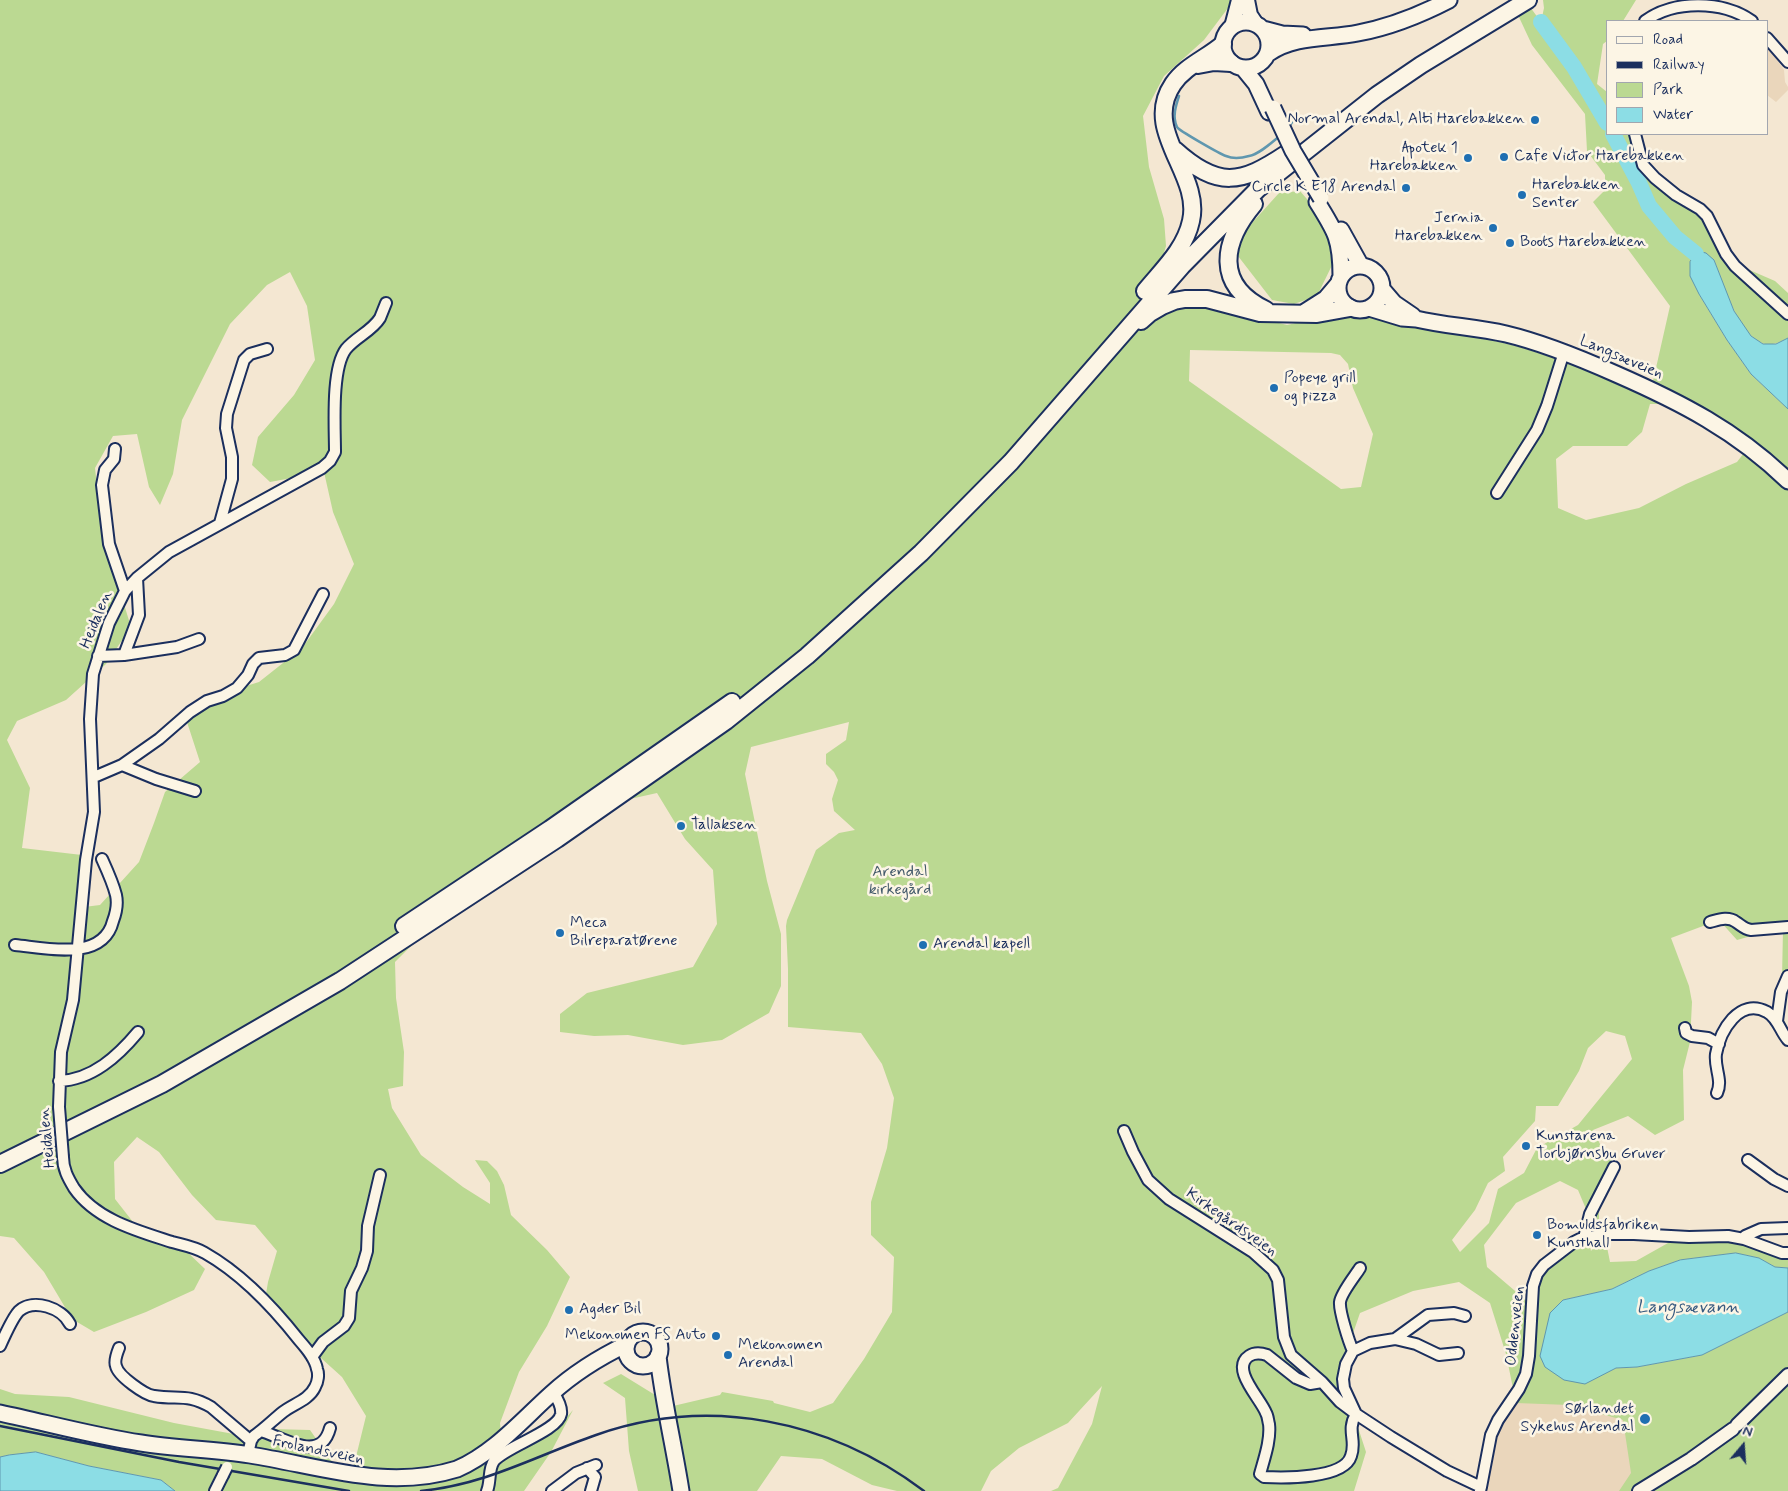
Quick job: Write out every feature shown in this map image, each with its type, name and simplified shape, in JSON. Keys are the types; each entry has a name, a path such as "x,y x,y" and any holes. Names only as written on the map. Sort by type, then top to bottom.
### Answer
{"highway":[{"path":"1497,14 1514,0"},
{"path":"1132,307 1227,210 1373,88 1497,14 1528,0"},
{"path":"0,1156 239,1031 289,1001 550,829 721,711 801,648 860,597 926,535 1004,456 1181,247 1191,221 1192,196 1164,124 1164,105 1172,86 1178,78 1223,44"},
{"path":"1191,67 1214,62 1237,66"},
{"path":"1173,149 1200,170 1222,177 1236,178 1257,172 1310,142"},
{"path":"1273,313 1252,302 1235,285 1228,265 1230,244 1243,218 1310,142"},
{"path":"0,1164 162,1084 340,981 556,839 726,721 807,656 921,553 1010,462 1138,313 1211,235 1310,142"},
{"path":"1304,313 1326,299 1339,281"},
{"path":"1091,370 1150,313 1174,301 1207,299 1260,313 1294,315 1304,313 1317,314 1350,308"}],"main road":[{"path":"1239,0 1232,27 1225,36 1223,44 1224,54 1256,84 1338,238 1341,254 1339,281 1340,299 1350,308 1358,310 1369,308 1378,301 1382,284 1377,274 1368,267 1350,268 1339,281"},
{"path":"1247,0 1250,15 1270,42 1263,78 1271,110"},
{"path":"1232,27 1243,22 1282,34 1304,35 1358,29 1400,17 1439,0"},
{"path":"1237,66 1255,67 1277,48 1298,41 1358,33 1391,25 1421,14 1449,0"},
{"path":"1319,200 1361,266"},
{"name":"Langsæveien","path":"1382,289 1394,303 1416,319"},
{"name":"Langsæveien","path":"1369,308 1402,318 1506,334 1564,352 1661,394 1725,429 1774,467 1788,481"},
{"path":"663,1396 637,1364 627,1355 627,1344 635,1334 648,1333 656,1338 660,1348 658,1356 663,1396 681,1491"},
{"name":"Frolandsveien","path":"0,1413 142,1443 231,1452 250,1448 362,1479 397,1482 415,1481 437,1476 473,1461 490,1449 572,1376 594,1364 601,1357 627,1344"},
{"path":"637,1364 650,1364 658,1356"},
{"name":"Frolandsveien","path":"594,1364 614,1362 637,1364"}],"street":[{"path":"1646,20 1653,14 1670,6 1696,1 1723,5 1739,12 1750,20"},
{"path":"1768,39 1788,62"},
{"path":"1634,135 1643,166 1676,195 1700,209 1707,216 1726,254 1735,266 1788,314"},
{"name":"Heidalen","path":"250,1448 254,1436 313,1391 317,1384 318,1376 312,1357 269,1305 252,1288 217,1260 202,1251 120,1223 89,1205 67,1178 63,1164 59,1107 61,1052 73,1000 86,860 94,812 94,777 90,719 93,674 108,623 125,591 137,578 169,552 322,468 330,461 334,452 336,381 342,355 347,348 372,327 380,317 386,303"},
{"path":"220,523 232,479 232,457 226,428 227,414 244,360 250,354 267,349"},
{"path":"1497,493 1537,430 1547,406 1564,352"},
{"path":"116,450 114,459 105,470 102,485 109,544 125,591"},
{"path":"124,655 139,615 137,578"},
{"path":"94,777 122,765 207,701 223,696 237,688 248,676 253,664 259,658 285,655 294,650 323,594"},
{"path":"98,656 124,655 177,647 199,639"},
{"path":"122,765 156,779 195,791"},
{"path":"14,945 78,950 104,940 110,933 117,903 116,894 102,859"},
{"path":"1710,922 1721,919 1734,920 1745,930 1788,927"},
{"path":"1788,976 1781,992 1777,1021 1780,1030 1788,1040"},
{"path":"1717,1093 1720,1082 1716,1060 1723,1031 1730,1020 1739,1012 1747,1009 1759,1009 1768,1013 1777,1021"},
{"path":"1685,1028 1686,1033 1692,1036 1708,1038 1719,1044"},
{"path":"59,1081 90,1074 112,1058 138,1032"},
{"name":"Kirkegårdsveien","path":"1124,1131 1148,1180 1169,1198 1253,1252 1273,1270 1278,1280 1284,1337 1290,1356 1322,1382 1340,1402 1356,1414 1447,1471 1480,1489"},
{"path":"1748,1160 1774,1179 1788,1186"},
{"path":"1584,1238 1590,1214 1614,1167"},
{"path":"312,1357 323,1342 344,1326 349,1318 351,1291 362,1268 367,1251 368,1226 380,1175"},
{"path":"1744,1239 1745,1236 1761,1229 1788,1228"},
{"name":"Oddenveien","path":"1480,1489 1491,1436 1498,1420 1520,1389 1526,1374 1529,1356 1533,1286 1537,1274 1544,1265 1574,1242 1606,1234 1689,1237 1728,1236 1744,1239 1782,1253 1788,1253"},
{"path":"1353,1351 1349,1342 1340,1302 1360,1268"},
{"path":"0,1346 3,1330 18,1312 34,1306 47,1307 58,1311 66,1317 70,1324"},
{"path":"1395,1339 1428,1315 1454,1313 1465,1316"},
{"path":"1322,1382 1310,1384 1296,1378 1267,1355 1254,1353 1246,1358 1243,1372 1267,1414 1269,1427 1260,1474 1264,1476 1296,1478 1342,1467 1349,1460 1352,1455 1351,1423 1356,1414 1344,1388 1343,1379 1346,1364 1353,1351 1370,1343 1395,1339 1411,1342 1439,1355 1458,1352"},
{"name":"Frolandsveien","path":"119,1348 115,1364 117,1370 140,1389 156,1397 184,1397 211,1406 250,1448"},
{"path":"1639,1491 1691,1459 1735,1427 1788,1375"},
{"path":"487,1491 494,1461 553,1424 560,1417 561,1412 558,1401 553,1392"},
{"path":"263,1430 297,1445 309,1447 318,1446 324,1442 330,1428"},
{"path":"215,1491 225,1471 231,1452"},
{"path":"552,1491 576,1473 592,1466 595,1477 591,1491"}],"shaded area":[{"path":"1768,46 1784,70 1785,82 1788,87 1788,90 1776,102 1768,96"},
{"path":"1532,1365 1788,1491 1481,1491 1495,1433"}],"green space":[{"name":"Arendal kirkegård","path":"0,0 1234,0 1204,40 1164,76 1143,116 1149,167 1164,219 1166,246 1151,297 1201,303 1287,325 1332,315 1377,313 1520,347 1651,390 1670,306 1593,202 1605,190 1605,175 1587,151 1585,114 1532,45 1511,0 1525,0 1541,22 1544,8 1543,0 1636,0 1624,20 1606,20 1606,42 1603,44 1597,84 1606,91 1606,135 1632,135 1662,182 1707,214 1731,262 1775,281 1788,293 1788,338 1775,344 1762,343 1753,338 1746,329 1732,307 1714,260 1699,294 1727,340 1751,374 1788,409 1788,983 1782,978 1783,930 1769,931 1737,940 1719,920 1671,938 1689,986 1692,1002 1690,1042 1683,1070 1684,1120 1655,1135 1628,1116 1593,1130 1603,1150 1620,1169 1599,1204 1599,1240 1606,1242 1610,1262 1636,1261 1684,1234 1737,1236 1788,1248 1788,1268 1775,1267 1759,1258 1736,1253 1680,1260 1649,1271 1612,1289 1563,1300 1603,1374 1616,1368 1637,1367 1702,1355 1788,1312 1788,1491 1619,1491 1631,1473 1623,1420 1569,1405 1516,1403 1506,1354 1490,1303 1459,1282 1413,1291 1360,1313 1351,1339 1340,1394 1355,1406 1355,1418 1366,1452 1354,1491 1051,1491 1058,1488 1092,1424 1102,1386 1068,1423 1019,1448 991,1471 981,1491 897,1491 872,1485 822,1459 781,1456 757,1491 638,1491 629,1451 625,1398 603,1383 621,1374 673,1406 720,1395 722,1392 773,1401 774,1403 810,1412 833,1403 864,1359 892,1312 894,1257 871,1235 871,1202 887,1148 894,1098 882,1064 861,1033 788,1027 787,920 816,850 839,833 855,830 834,811 832,799 838,780 834,772 826,764 826,754 846,740 849,722 751,747 745,774 767,881 781,934 781,986 769,1013 722,1040 683,1045 628,1035 594,1036 560,1032 560,1014 587,993 693,967 717,924 713,870 685,839 657,793 612,803 433,924 395,962 396,998 404,1052 403,1086 388,1089 392,1108 421,1155 463,1187 490,1204 490,1183 475,1160 487,1161 497,1171 504,1185 511,1215 547,1250 570,1277 547,1326 519,1372 500,1423 502,1444 524,1448 566,1418 573,1410 551,1452 524,1491 175,1491 161,1480 89,1466 36,1452 0,1457 0,1389 15,1394 69,1397 174,1423 239,1435 270,1429 310,1430 340,1473 353,1469 366,1416 342,1377 301,1340 265,1300 277,1251 255,1225 216,1220 192,1195 159,1152 137,1137 114,1162 115,1199 133,1222 182,1247 205,1269 194,1290 146,1312 94,1332 72,1319 44,1272 14,1238 0,1236","holes":["290,272 307,306 315,360 294,395 258,437 252,465 270,482 324,472 333,512 354,564 334,604 302,648 259,682 208,698 186,719 200,762 165,792 139,862 100,905 84,907 82,855 22,848 30,788 7,740 17,721 66,700 106,664 131,627 101,522 95,468 113,436 137,434 149,487 160,505 173,474 182,420 230,324 267,285","1190,350 1331,353 1340,355 1348,364 1353,388 1373,434 1361,487 1341,489 1189,381","1650,404 1674,404 1750,445 1737,462 1686,484 1639,508 1586,520 1558,508 1556,459 1573,446 1627,446 1642,432","1606,1031 1625,1036 1632,1059 1578,1125 1537,1148 1524,1173 1498,1189 1489,1223 1460,1252 1452,1240 1475,1210 1488,1183 1505,1171 1503,1157 1535,1121 1536,1106 1558,1106 1579,1071 1588,1048","1560,1181 1578,1190 1599,1240 1591,1251 1589,1241 1584,1242 1557,1259 1541,1276 1528,1302 1487,1267 1484,1245 1516,1203"]},
{"path":"1300,191 1319,213 1337,255 1317,296 1294,304 1272,300 1238,256 1242,234 1279,193"}],"water":[{"path":"1697,251 1706,253 1714,260 1734,311 1751,336 1763,344 1776,344 1788,338 1788,409 1751,374 1727,340 1699,294 1690,276 1690,262"},
{"name":"Langsævann","path":"1736,1253 1759,1258 1775,1267 1788,1268 1788,1312 1702,1355 1637,1367 1616,1368 1585,1384 1564,1380 1545,1367 1540,1356 1550,1313 1563,1300 1612,1289 1649,1271 1680,1260"},
{"path":"36,1452 89,1466 161,1480 175,1491 0,1491 0,1457"}],"waterway":[{"path":"1541,22 1574,67 1606,121"},
{"path":"1179,96 1175,115 1177,127 1184,133 1226,156 1238,158 1253,155 1281,135"},
{"path":"1288,128 1295,118"},
{"path":"1614,135 1649,206 1675,237 1696,254"}],"railway":[{"path":"421,1491 490,1476 596,1435 639,1423 682,1417 725,1416 767,1421 809,1432 849,1447 888,1467 924,1491"},
{"path":"0,1426 179,1462 349,1491"}],"place":[{"name":"Normal Arendal, Alti Harebakken","path":"1535,120"},
{"name":"Cafe Victor Harebakken","path":"1504,157"},
{"name":"Apotek 1 Harebakken","path":"1468,158"},
{"name":"Circle K E18 Arendal","path":"1406,188"},
{"name":"Harebakken Senter","path":"1522,195"},
{"name":"Jernia Harebakken","path":"1493,228"},
{"name":"Boots Harebakken","path":"1510,243"},
{"name":"Popeye grill og pizza","path":"1274,388"},
{"name":"Tallaksen","path":"681,826"},
{"name":"Meca Bilreparatørene","path":"560,933"},
{"name":"Arendal kapell","path":"923,945"},
{"name":"Kunstarena Torbjørnsbu Gruver","path":"1526,1146"},
{"name":"Bomuldsfabriken Kunsthall","path":"1537,1235"},
{"name":"Agder Bil","path":"569,1310"},
{"name":"Mekonomen FS Auto","path":"716,1336"},
{"name":"Mekonomen Arendal","path":"728,1355"},
{"name":"Sørlandet Sykehus Arendal","path":"1645,1419"}]}
